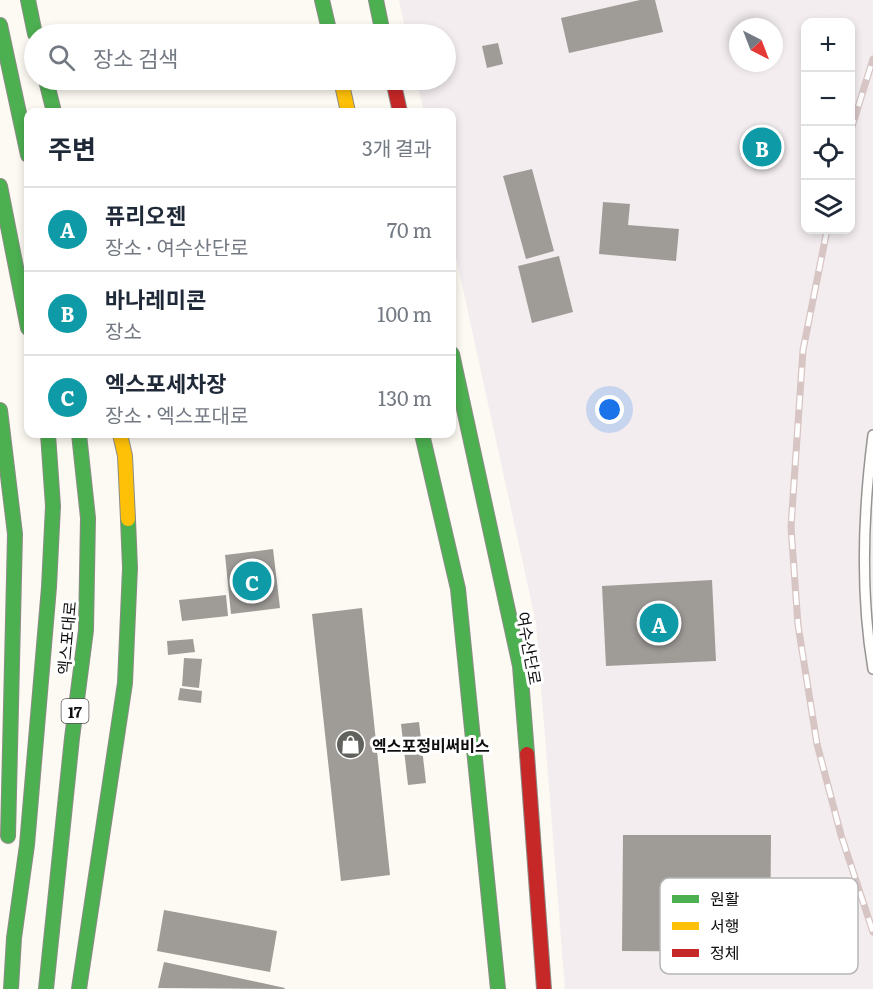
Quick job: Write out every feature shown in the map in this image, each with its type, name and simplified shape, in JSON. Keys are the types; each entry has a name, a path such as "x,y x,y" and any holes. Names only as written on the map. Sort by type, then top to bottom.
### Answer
{"main road":[{"path":"28,0 33,24"},
{"path":"322,0 328,24"},
{"path":"376,0 381,24"},
{"path":"0,25 24,136"},
{"path":"48,90 53,108"},
{"path":"342,90 347,108"},
{"path":"395,90 399,108"},
{"path":"0,186 24,308"},
{"name":"여수산단로","path":"456,372 520,666 544,989"},
{"path":"0,410 15,534 7,848"},
{"name":"엑스포대로","path":"11,989 14,938 27,845 49,587 53,506 48,438"},
{"name":"엑스포대로","path":"46,989 72,738 86,630 88,518 79,438"},
{"path":"79,989 125,683 130,568 125,456 121,438"},
{"path":"423,438 458,589 498,989"},
{"path":"9,871 14,938"}],"lane":[{"path":"873,435 866,507 864,578 873,669"}],"shaded area":[{"path":"399,0 873,0 873,989 565,989 536,623 456,257 456,108 423,108 418,90 456,90 456,24 404,24"}],"building":[{"path":"640,0 655,0 663,32 569,53 561,18"},
{"path":"498,43 503,64 487,68 482,46"},
{"path":"747,132 781,136 777,162 744,157"},
{"path":"532,169 554,251 526,259 503,176"},
{"path":"603,202 630,204 628,225 679,229 676,261 599,254"},
{"path":"559,256 573,312 532,323 518,266"},
{"path":"273,549 280,608 231,614 225,555"},
{"path":"712,580 716,661 606,666 602,586"},
{"path":"226,595 228,616 182,621 179,600"},
{"name":"엑스포정비써비스","path":"362,608 390,875 341,881 312,614"},
{"path":"193,639 195,652 168,655 167,641"},
{"path":"184,658 202,659 199,688 182,686"},
{"path":"180,688 202,691 201,703 178,700"},
{"path":"419,722 426,783 408,785 401,724"},
{"path":"623,835 771,835 771,878 660,878 660,951 622,951"},
{"path":"164,910 277,931 270,972 157,951"},
{"path":"164,962 285,988 158,988"}],"railway":[{"path":"852,126 873,59"},
{"path":"826,234 803,350 791,527 798,625 817,744 841,835 855,878"},
{"path":"858,887 873,932"}],"traffic: fast":[{"path":"28,0 33,24"},
{"path":"322,0 328,24"},
{"path":"376,0 381,24"},
{"path":"0,25 24,136"},
{"path":"48,90 53,108"},
{"path":"0,186 24,308"},
{"path":"456,372 520,666 527,754"},
{"path":"0,410 15,534 8,836"},
{"path":"11,989 14,938 27,845 49,587 53,506 48,438"},
{"path":"46,989 72,738 86,630 88,518 79,438"},
{"path":"423,438 458,589 498,989"},
{"path":"79,989 125,683 130,568 128,519"}],"traffic: slow":[{"path":"343,90 347,108"},
{"path":"121,438 125,456 128,519"}],"traffic: jam":[{"path":"395,90 399,108"},
{"path":"527,754 544,989"}],"place":[{"name":"바나레미콘","path":"762,147"},
{"name":"엑스포세차장","path":"252,581"},
{"name":"퓨리오젠","path":"659,623"},
{"name":"엑스포정비써비스","path":"351,745"}]}
